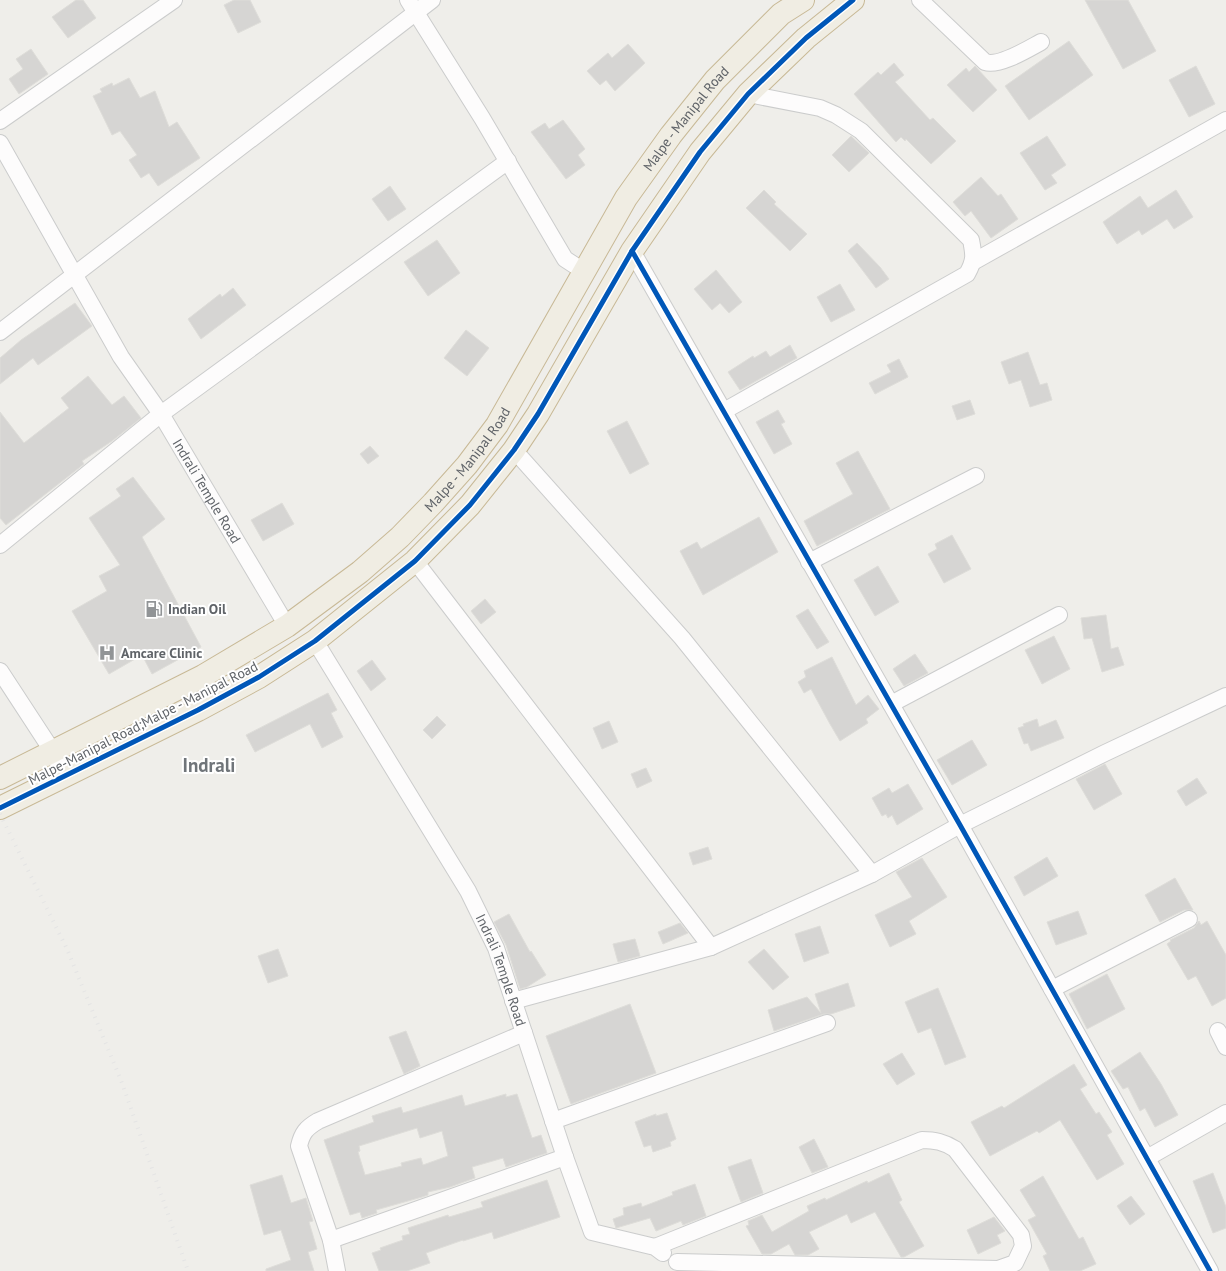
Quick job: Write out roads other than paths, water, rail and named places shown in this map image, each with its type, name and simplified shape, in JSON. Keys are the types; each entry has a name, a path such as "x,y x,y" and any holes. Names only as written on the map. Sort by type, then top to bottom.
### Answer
{"highway":[{"name":"Malpe - Manipal Road","path":"0,778 203,676 299,619 360,572 400,537 448,487 497,425 626,198 671,135 714,80 781,14 803,0"},
{"name":"Malpe-Manipal Road;Malpe - Manipal Road","path":"0,808 198,710 259,677 315,641 415,561 470,505 514,450 538,414 632,251 700,152 748,94 806,38 853,0"},
{"path":"448,487 470,505"}],"street":[{"path":"0,121 174,0"},
{"path":"0,332 75,275 412,6 432,0"},
{"path":"920,0 985,62 990,64 1000,62 1042,42"},
{"path":"412,6 508,161 565,259 585,272"},
{"path":"724,411 967,274 973,262 974,252 970,240 861,131 836,115 820,108 748,94"},
{"path":"973,262 1226,120"},
{"name":"Indrali Temple Road","path":"0,143 121,357 161,414 287,626"},
{"path":"0,545 161,414 508,161"},
{"path":"632,251 960,825 1210,1271"},
{"path":"514,450 682,638 872,874"},
{"path":"810,562 976,476"},
{"path":"415,561 712,947"},
{"path":"891,704 1059,615"},
{"name":"Indrali Temple Road","path":"315,641 468,891 496,948 565,1157 592,1232 655,1248 677,1267"},
{"path":"0,671 53,752 64,776"},
{"path":"513,1000 712,947 872,874 960,825 1105,753 1226,696"},
{"path":"1052,988 1189,918"},
{"path":"553,1121 827,1023"},
{"path":"1218,1031 1226,1047"},
{"path":"337,1271 331,1240 299,1146 301,1137 307,1128 318,1121 524,1033"},
{"path":"1147,1158 1226,1113"},
{"path":"655,1248 927,1140 943,1142 955,1149 1021,1235 1023,1246 1015,1263 998,1269 677,1267"},
{"path":"331,1240 565,1157"}],"railway":[{"path":"0,814 67,949 122,1083 188,1271"}],"place":[{"name":"Indian Oil","path":"154,609"},
{"name":"Amcare Clinic","path":"107,653"}],"district":[{"name":"Indrali","path":"209,765"}]}
